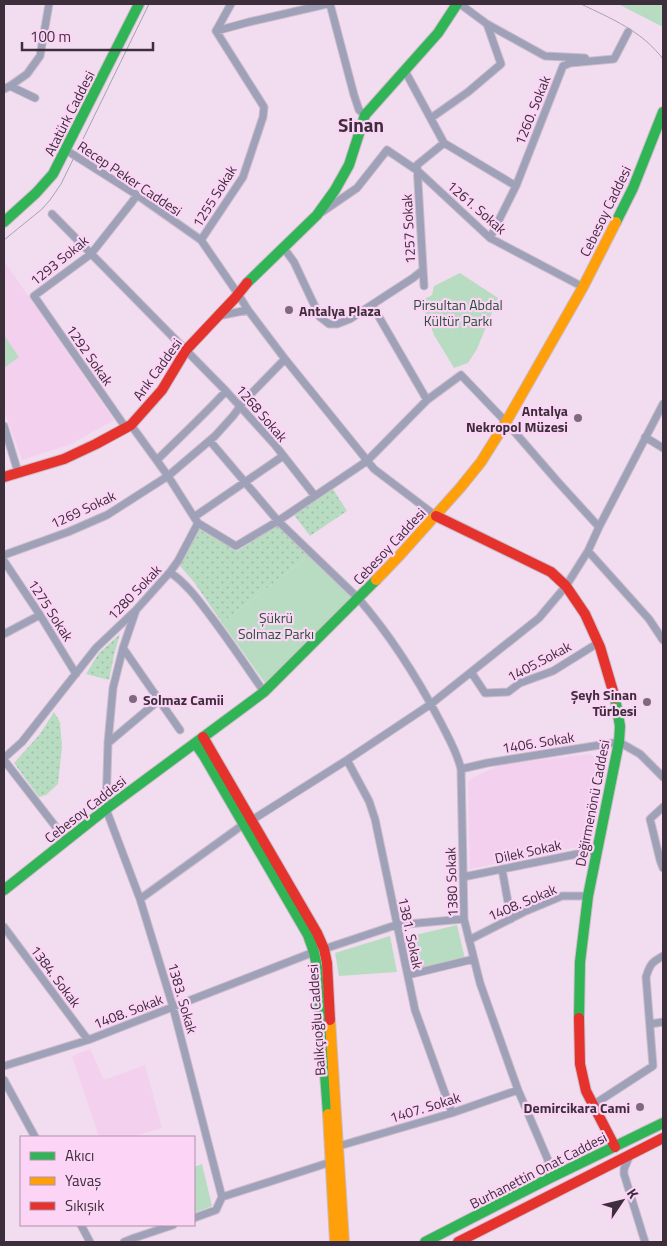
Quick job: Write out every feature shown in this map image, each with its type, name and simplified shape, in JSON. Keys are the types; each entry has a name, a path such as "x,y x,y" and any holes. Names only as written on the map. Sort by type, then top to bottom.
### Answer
{"street":[{"path":"7,87 27,74 40,56 50,4"},
{"name":"Atatürk Caddesi","path":"4,222 36,193 53,174 140,4"},
{"path":"216,31 231,4"},
{"path":"216,31 328,4 354,95 360,110 365,115 438,33 458,4 487,24 545,56 614,60 628,32"},
{"path":"431,118 468,92 501,64 487,24"},
{"name":"1255 Sokak","path":"201,240 243,177 263,116 264,107 216,31"},
{"name":"1260. Sokak","path":"490,238 516,186 564,66 570,63 614,60"},
{"path":"404,71 444,143 516,186"},
{"path":"7,87 35,98"},
{"name":"Cebesoy Caddesi","path":"4,890 106,809 264,692 358,598 436,516 481,462 583,287 633,188 663,112"},
{"name":"Arık Caddesi","path":"4,477 64,459 129,426 162,390 186,350 283,247 317,215 335,190 349,165 365,115"},
{"path":"418,171 417,164 444,143"},
{"name":"Recep Peker Caddesi","path":"66,150 201,240 284,359 374,469 436,516"},
{"name":"1261. Sokak","path":"317,215 357,188 387,150 418,171 490,238 583,287"},
{"name":"1257 Sokak","path":"418,171 424,286"},
{"name":"1293 Sokak","path":"34,296 91,254 136,195"},
{"name":"1268 Sokak","path":"52,214 226,390 315,496"},
{"path":"283,247 294,262 320,317 329,324 338,324 350,319 423,270"},
{"name":"1292 Sokak","path":"34,296 129,426 157,460 196,520"},
{"path":"372,305 427,400"},
{"path":"218,316 248,310"},
{"name":"1269 Sokak","path":"4,555 68,532 107,515 168,476 210,441 284,359"},
{"path":"196,520 236,546 278,522 368,461 427,400 461,375 506,422 599,527"},
{"path":"157,460 207,412 226,390"},
{"path":"140,899 248,822 431,704 539,618 566,586 588,551 663,404"},
{"path":"4,426 18,472"},
{"path":"645,437 663,448"},
{"name":"1380 Sokak","path":"210,441 278,522 368,609 399,653 431,704 457,755 461,769 464,919 480,983 518,1090 548,1160 548,1179"},
{"name":"1280 Sokak","path":"4,759 22,742 96,648 136,610 170,572 178,560 196,520 245,482 283,456"},
{"name":"Değirmenönü Caddesi","path":"436,516 551,572 566,586 585,614 598,642 613,689 620,726 619,742 588,896 580,962 579,1036 580,1064 586,1091 615,1147"},
{"path":"588,551 649,619 663,640"},
{"name":"1275 Sokak","path":"4,561 76,674"},
{"path":"170,572 182,581 203,606 264,692"},
{"path":"106,809 108,743 113,688 123,648 136,610"},
{"path":"4,634 40,615"},
{"name":"1405.Sokak","path":"472,672 485,693 508,692 520,683 553,671 598,642"},
{"path":"123,648 180,730"},
{"path":"108,743 160,700"},
{"name":"Balıkçıoğlu Caddesi","path":"199,740 248,822 308,935 327,964 344,1242"},
{"path":"619,742 640,754 663,776"},
{"name":"1406. Sokak","path":"461,769 487,763 619,742"},
{"path":"4,759 66,840"},
{"name":"1381. Sokak","path":"346,760 369,801 375,819 415,1010 452,1113"},
{"path":"663,807 650,819 663,868"},
{"name":"1383. Sokak","path":"106,809 140,899 173,1007 222,1197"},
{"name":"Dilek Sokak","path":"463,878 597,850"},
{"path":"502,869 511,918"},
{"name":"1408. Sokak","path":"469,940 511,918 562,896 588,896"},
{"name":"1408. Sokak","path":"4,1066 88,1040 319,950 396,925 464,919"},
{"name":"1384. Sokak","path":"4,927 88,1040"},
{"name":"Balıkçıoğlu Caddesi","path":"319,950 317,967 335,1242"},
{"path":"594,1105 654,1066 646,977 649,966 663,956"},
{"path":"408,975 474,959"},
{"path":"650,1024 663,1022"},
{"path":"4,1080 34,1136"},
{"name":"1407. Sokak","path":"338,1146 452,1113 518,1090"},
{"name":"Burhanettin Onat Caddesi","path":"425,1242 663,1123"},
{"path":"458,1242 663,1138"},
{"path":"630,1155 624,1169 624,1174 645,1242"},
{"path":"195,1218 216,1210 222,1197 331,1162"},
{"path":"82,1226 90,1242"},
{"path":"124,1242 169,1226"}],"shaded area":[{"path":"4,261 114,420 71,444 22,460 4,410"},
{"path":"590,754 604,768 582,846 470,869 468,782 474,777 502,764"},
{"path":"90,1049 104,1080 145,1065 162,1128 134,1136 99,1136 72,1056"}],"green space":[{"path":"618,4 663,4 663,27"},
{"name":"Pirsultan Abdal Kültür Parkı","path":"460,273 498,298 477,349 468,363 454,368 434,335 421,301 432,295 434,286"},
{"path":"4,335 19,357 4,368"},
{"path":"333,489 347,511 310,536 294,515"},
{"path":"278,525 309,556 222,623 194,582 180,566 199,528 237,551"},
{"name":"Şükrü Solmaz Parkı","path":"309,556 353,598 265,683 222,623"},
{"path":"120,634 109,680 86,674 99,653"},
{"path":"54,712 60,722 62,747 58,784 46,795 39,797 14,763 40,734"},
{"path":"457,925 465,959 415,970 407,937"},
{"path":"390,936 397,972 339,976 335,953"},
{"path":"202,1164 212,1206 195,1213 195,1167"}],"tram line":[{"path":"4,240 42,209 61,184 149,4"},
{"path":"581,4 636,33 655,49 663,59"}],"traffic: fast":[{"path":"4,222 36,193 53,174 139,4"},
{"path":"247,283 317,215 335,190 349,165 365,115 438,33 457,4"},
{"path":"616,222 633,188 663,112"},
{"path":"4,890 106,809 264,692 376,580"},
{"path":"579,1018 580,962 588,896 619,742 620,726 615,698"},
{"path":"195,743 308,935 317,967 328,1114"},
{"path":"425,1242 663,1123"}],"traffic: slow":[{"path":"376,580 460,488 481,462 583,287 616,222"},
{"path":"330,1020 344,1242"},
{"path":"328,1114 335,1242"}],"traffic: jam":[{"path":"4,477 64,459 131,425 162,390 186,350 247,283"},
{"path":"436,516 551,572 566,586 585,614 600,647 615,698"},
{"path":"203,737 317,933 324,949 327,963 330,1020"},
{"path":"579,1018 580,1064 586,1091 615,1147"},
{"path":"458,1242 663,1138"}],"place":[{"name":"Antalya Plaza","path":"289,310"},
{"name":"Antalya Nekropol Müzesi","path":"578,418"},
{"name":"Solmaz Camii","path":"133,699"},
{"name":"Şeyh Sinan Türbesi","path":"647,702"},
{"name":"Demircikara Cami","path":"640,1107"}],"district":[{"name":"Sinan","path":"361,124"}]}
